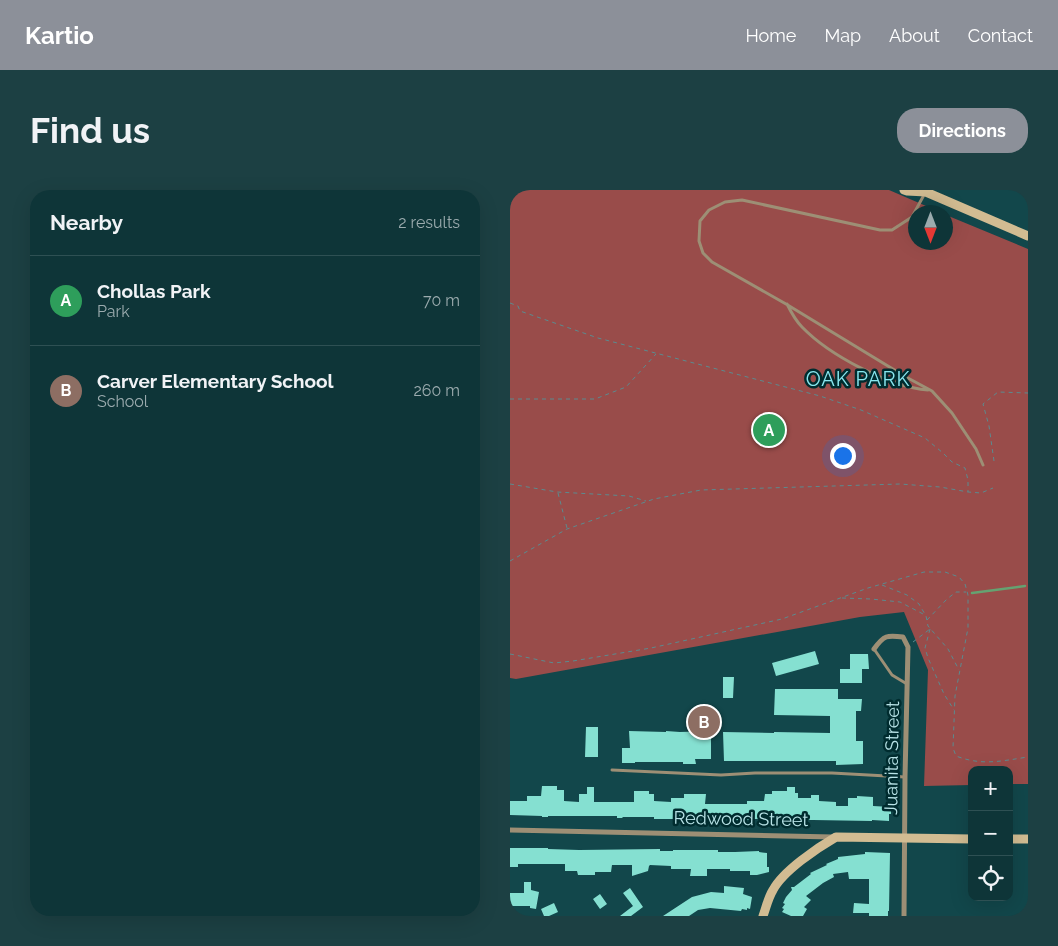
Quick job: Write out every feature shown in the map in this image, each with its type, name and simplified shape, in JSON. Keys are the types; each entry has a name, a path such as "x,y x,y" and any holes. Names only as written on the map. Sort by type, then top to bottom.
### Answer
{"street":[{"path":"904,190 926,191 1028,236"},
{"path":"874,649 880,641 890,635 904,637 908,647"},
{"name":"Juanita Street","path":"904,916 908,647"},
{"name":"Redwood Street","path":"510,830 968,839"},
{"path":"763,916 773,890 781,878 823,844 836,837"},
{"path":"1013,839 1028,839"}],"lane":[{"path":"926,191 912,217 892,230 880,230 742,200 725,202 709,210 700,221 699,241 703,253 712,262 932,391 952,413 976,449 983,465"},
{"path":"786,304 802,327 824,345 855,365 886,379 918,390 932,391"},
{"path":"874,649 892,675 907,684"},
{"path":"612,770 722,775 822,773 905,777"}],"path":[{"path":"510,303 518,306 520,311 598,338 820,396 870,414 925,438 952,462 965,468 968,492"},
{"path":"510,399 595,399 626,387 657,353"},
{"path":"994,461 989,426 983,404 998,392 1028,393"},
{"path":"510,484 558,492 629,496 647,501"},
{"path":"510,561 568,529 647,501 701,490 900,484 980,493 993,488"},
{"path":"558,492 568,529"},
{"path":"510,654 554,663 573,662 651,648 782,619 924,572 945,572 959,577 965,584 967,592 968,628 954,710 953,748 956,756 966,760 982,762 1028,757"},
{"path":"881,585 907,595 919,604 926,616 928,626 948,649 960,671"},
{"path":"927,620 951,595 956,592 967,592"},
{"path":"841,598 900,602 926,616"},
{"path":"908,647 930,629"},
{"path":"930,629 925,648 944,694 954,710"}],"shaded area":[{"path":"510,190 889,190 924,205 908,205 908,250 953,250 953,218 1028,249 1028,784 1013,784 1013,766 968,766 968,785 924,786 928,670 904,612 860,617 516,679 510,678"}],"building":[{"path":"815,651 819,664 776,676 772,663"},
{"path":"850,654 868,654 869,669 862,669 862,683 840,683 840,669 850,669"},
{"path":"723,677 734,677 733,698 723,698"},
{"path":"775,689 838,689 838,699 862,699 861,711 856,711 856,741 863,741 863,764 836,765 836,761 724,761 723,732 830,733 830,716 774,715"},
{"path":"586,727 598,727 598,757 585,757"},
{"path":"629,731 711,731 711,759 695,759 696,764 683,764 683,762 622,763 622,748 630,748"},
{"path":"542,786 557,786 557,790 564,790 564,801 579,802 579,794 587,794 587,787 594,787 594,802 634,802 634,791 649,791 649,794 654,794 654,801 671,802 671,798 684,798 684,794 706,794 705,804 747,804 747,801 764,801 765,794 772,794 772,791 787,791 787,787 795,787 795,793 798,793 798,798 811,798 811,795 819,795 819,801 836,802 836,806 848,806 848,798 857,798 857,796 873,797 873,806 891,807 891,814 889,814 889,821 729,820 729,818 654,819 654,817 542,817 510,815 510,801 527,801 527,796 541,796"},
{"path":"510,848 759,851 767,853 769,872 750,875 750,871 707,869 707,876 690,876 691,869 671,869 671,866 650,865 648,871 632,876 632,865 612,865 611,872 595,872 595,875 578,875 577,871 565,871 565,864 518,864 518,867 510,867"},
{"path":"865,852 890,853 888,916 869,916 869,913 853,913 854,903 869,904 869,879 849,879 848,872 833,874 834,877 806,896 811,900 804,907 807,909 803,916 791,916 782,912 785,904 783,903 792,890 791,887 794,887 810,873 838,859 838,857 865,854"},
{"path":"524,882 531,882 531,890 539,892 536,909 530,908 530,906 510,906 510,893 524,893"},
{"path":"724,886 744,888 743,894 752,897 750,909 742,909 741,911 710,908 698,910 689,916 663,916 692,897 711,892 724,893"},
{"path":"630,888 643,907 631,916 620,916 633,906 623,893"},
{"path":"600,894 607,904 600,909 593,899"},
{"path":"554,903 558,912 544,916 541,909"}],"waterway":[{"path":"972,593 1025,586"}],"place":[{"name":"Chollas Park","path":"769,430"},
{"name":"Carver Elementary School","path":"704,722"}],"district":[{"name":"OAK PARK","path":"858,379"}]}
